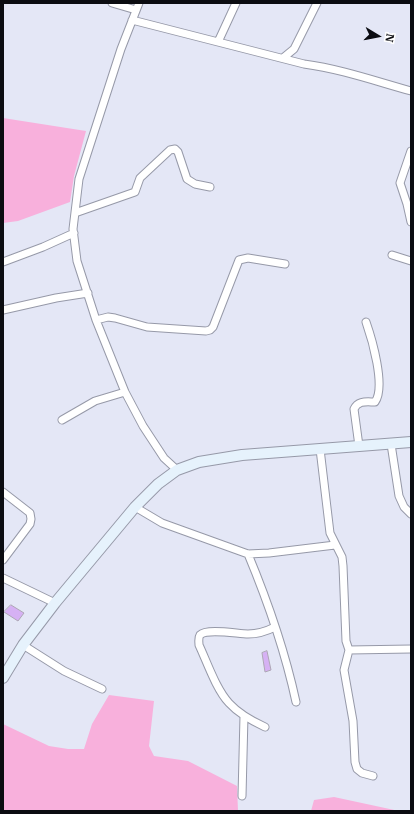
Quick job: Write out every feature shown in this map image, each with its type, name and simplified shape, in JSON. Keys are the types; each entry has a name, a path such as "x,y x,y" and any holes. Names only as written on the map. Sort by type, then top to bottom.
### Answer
{"main road":[{"path":"3,678 23,645 55,603 134,507 158,484 177,470 199,462 242,455 411,442"}],"street":[{"path":"112,3 138,6 121,49 79,179 74,233 77,261 96,320 125,392 143,426 164,458 177,470"},
{"path":"218,42 236,3"},
{"path":"283,58 289,55 294,49 317,3"},
{"path":"132,20 304,64 351,73 411,91"},
{"path":"75,213 134,192 140,178 170,150 175,150 178,152 187,179 195,184 210,187"},
{"path":"411,151 400,183 411,222"},
{"path":"3,262 43,247 74,233"},
{"path":"392,255 411,261"},
{"path":"96,320 108,317 156,328 210,330 215,323 239,260 248,258 285,264"},
{"path":"3,310 50,299 88,293"},
{"path":"359,446 354,408 356,404 359,403 375,402 378,392 378,375 374,347 366,322"},
{"path":"62,420 95,401 125,392"},
{"path":"391,444 399,496 404,507 411,514"},
{"path":"320,450 330,533 342,557 346,641 349,650 344,670 354,722 355,762 357,769 362,774 373,776"},
{"path":"3,492 30,513 31,519 30,524 3,560"},
{"path":"134,507 162,523 248,554 335,545"},
{"path":"248,554 262,588 288,668 296,702"},
{"path":"3,578 55,603"},
{"path":"265,727 244,716 229,704 222,695 199,645 199,639 200,635 204,633 215,632 248,634 260,633 275,628"},
{"path":"23,645 64,670 102,689"},
{"path":"349,650 411,649"},
{"path":"242,796 244,716"}],"shaded area":[{"path":"3,118 86,131 74,176 70,202 18,221 3,223"},
{"path":"109,695 154,701 149,746 154,756 188,761 237,786 238,811 3,811 3,724 49,746 68,749 84,749 92,724"},
{"path":"334,797 399,811 311,811 314,800"}],"building":[{"path":"11,605 24,613 18,621 4,612"},
{"path":"267,651 271,670 265,672 262,653"}]}
